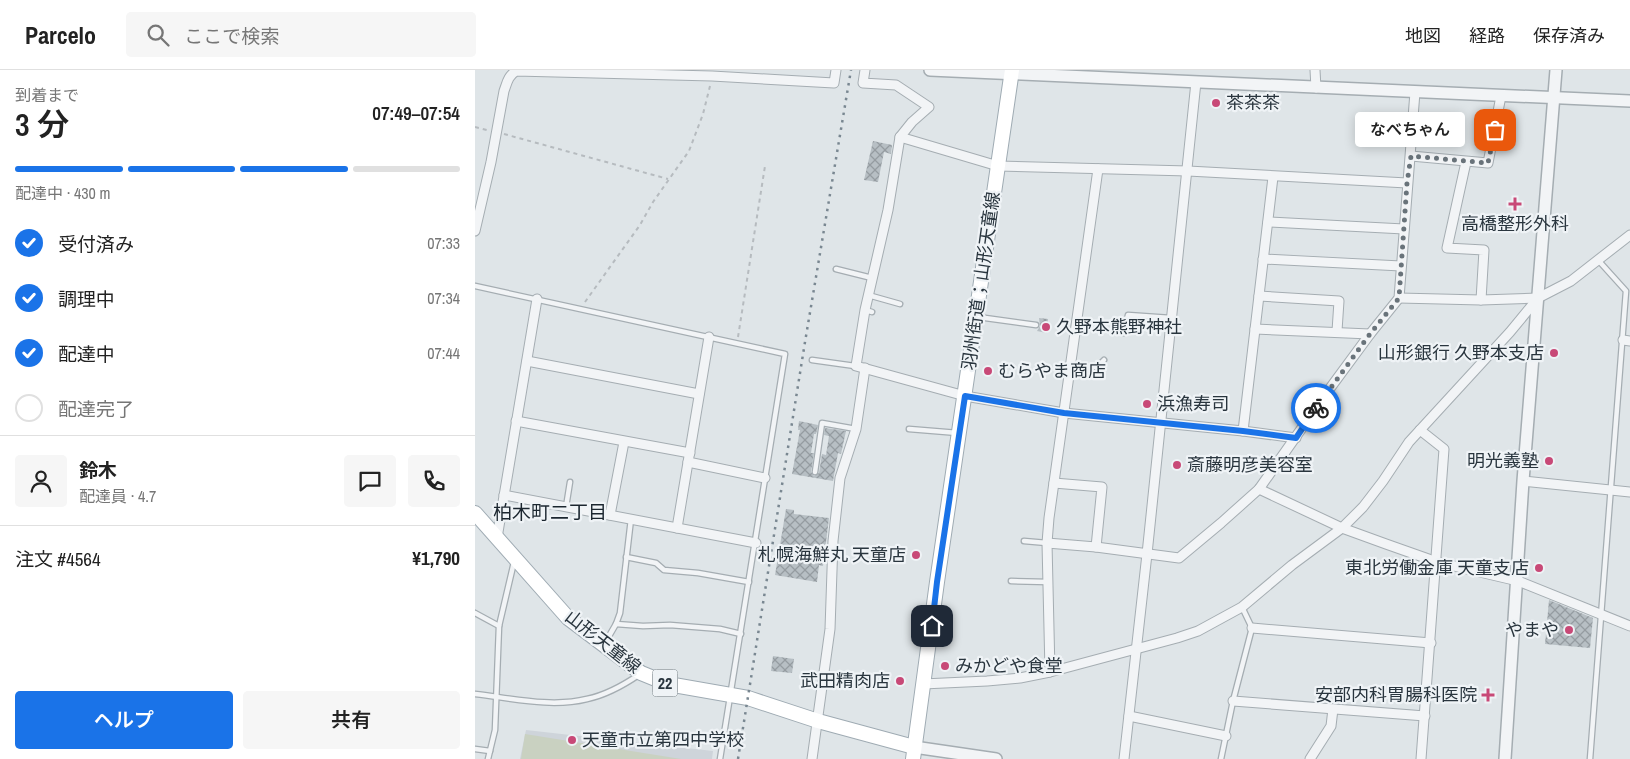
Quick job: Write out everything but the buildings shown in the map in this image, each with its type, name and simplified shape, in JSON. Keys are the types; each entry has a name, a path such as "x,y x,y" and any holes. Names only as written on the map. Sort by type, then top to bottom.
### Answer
{"main road":[{"name":"羽州街道；山形天童線","path":"913,753 1012,72"},
{"name":"山形天童線","path":"475,513 568,618 641,673 668,684 748,698 913,753"}],"street":[{"path":"475,231 504,91 511,74 516,71 712,76 833,83 836,70"},
{"path":"812,759 830,629 833,541 840,478 856,429 868,295 887,210 900,137 912,122 929,107 896,85 863,83 865,70"},
{"path":"930,70 1113,75 1196,82 1501,96 1629,98"},
{"path":"1315,70 1316,88"},
{"path":"1505,759 1523,481 1556,70"},
{"path":"1123,759 1147,554 1196,82"},
{"path":"1047,543 1096,547 1179,558 1221,524 1259,489 1370,334 1399,298 1415,92"},
{"path":"1411,156 1488,163 1501,96"},
{"path":"900,137 998,166 1188,171 1407,183"},
{"path":"1465,162 1447,248 1484,250 1481,300"},
{"path":"1050,672 1047,543 1098,169"},
{"path":"1243,431 1273,177"},
{"path":"1268,222 1404,229"},
{"path":"923,684 987,682 1050,672 1136,650 1198,631 1242,607 1292,565 1342,528 1363,508 1419,430 1510,332 1538,298 1571,281 1630,235"},
{"path":"1263,259 1401,266"},
{"path":"1259,296 1339,301 1337,331"},
{"path":"1399,298 1481,300 1538,298"},
{"path":"497,538 537,299"},
{"path":"1255,329 1337,331 1370,334"},
{"path":"677,528 709,337"},
{"path":"527,361 699,394"},
{"path":"861,367 965,396 1064,413 1296,438"},
{"path":"516,421 624,442 765,478"},
{"path":"1419,430 1444,449 1421,759"},
{"path":"610,515 624,442"},
{"path":"1523,481 1630,492"},
{"path":"1054,483 1102,487 1096,547"},
{"path":"1259,489 1342,528 1437,562 1518,581 1630,626"},
{"path":"504,495 756,543"},
{"path":"1252,628 1431,643"},
{"path":"1233,701 1425,716"},
{"path":"1310,759 1331,726 1333,709"},
{"path":"1129,716 1226,736"},
{"path":"913,753 996,759"}],"lane":[{"path":"1590,759 1611,490 1627,341 1626,291 1598,260"},
{"path":"836,269 872,278"},
{"path":"475,286 785,354 720,759"},
{"path":"868,295 900,304"},
{"path":"1124,333 1128,315 1172,318"},
{"path":"976,317 1035,324"},
{"path":"812,360 861,367"},
{"path":"1071,364 1097,367 1104,360"},
{"path":"815,472 822,423 856,429"},
{"path":"909,429 959,433"},
{"path":"566,507 570,482"},
{"path":"604,645 616,624 619,613 631,519"},
{"path":"1024,541 1047,543"},
{"path":"625,557 656,562 664,570 698,573 749,582"},
{"path":"488,759 495,730 499,626 515,558"},
{"path":"1011,581 1048,582"},
{"path":"1221,759 1233,701 1252,628 1242,607"},
{"path":"475,613 499,626"},
{"path":"616,624 643,626 670,624 720,629 741,634"},
{"path":"475,694 555,702 588,699 624,685 641,673"},
{"path":"475,749 490,751"}],"path":[{"path":"580,308 640,225 653,202 689,151 703,114 712,76"},
{"path":"475,127 669,179"},
{"path":"737,343 765,166"}],"shaded area":[{"name":"天童市立第四中学校","path":"526,730 713,751 712,759 520,759"}],"green space":[{"path":"525,734 681,759 521,759"}],"railway":[{"path":"738,759 851,70"}],"way so far":[{"path":"1316,408 1399,298 1407,183 1411,156 1488,163 1495,130"}],"place":[{"name":"茶茶茶","path":"1216,103"},
{"name":"なべちゃん","path":"1495,130"},
{"name":"高橋整形外科","path":"1515,204"},
{"name":"久野本熊野神社","path":"1046,327"},
{"name":"山形銀行 久野本支店","path":"1554,353"},
{"name":"むらやま商店","path":"988,371"},
{"name":"浜漁寿司","path":"1147,404"},
{"name":"明光義塾","path":"1549,461"},
{"name":"斎藤明彦美容室","path":"1177,465"},
{"name":"札幌海鮮丸 天童店","path":"916,555"},
{"name":"東北労働金庫 天童支店","path":"1539,568"},
{"name":"やまや","path":"1569,630"},
{"name":"みかどや食堂","path":"945,666"},
{"name":"武田精肉店","path":"900,681"},
{"name":"安部内科胃腸科医院","path":"1488,695"},
{"name":"天童市立第四中学校","path":"572,740"}],"district":[{"name":"柏木町二丁目","path":"550,512"}],"route":[{"path":"932,626 965,396 1064,413 1296,438 1316,408"}]}
